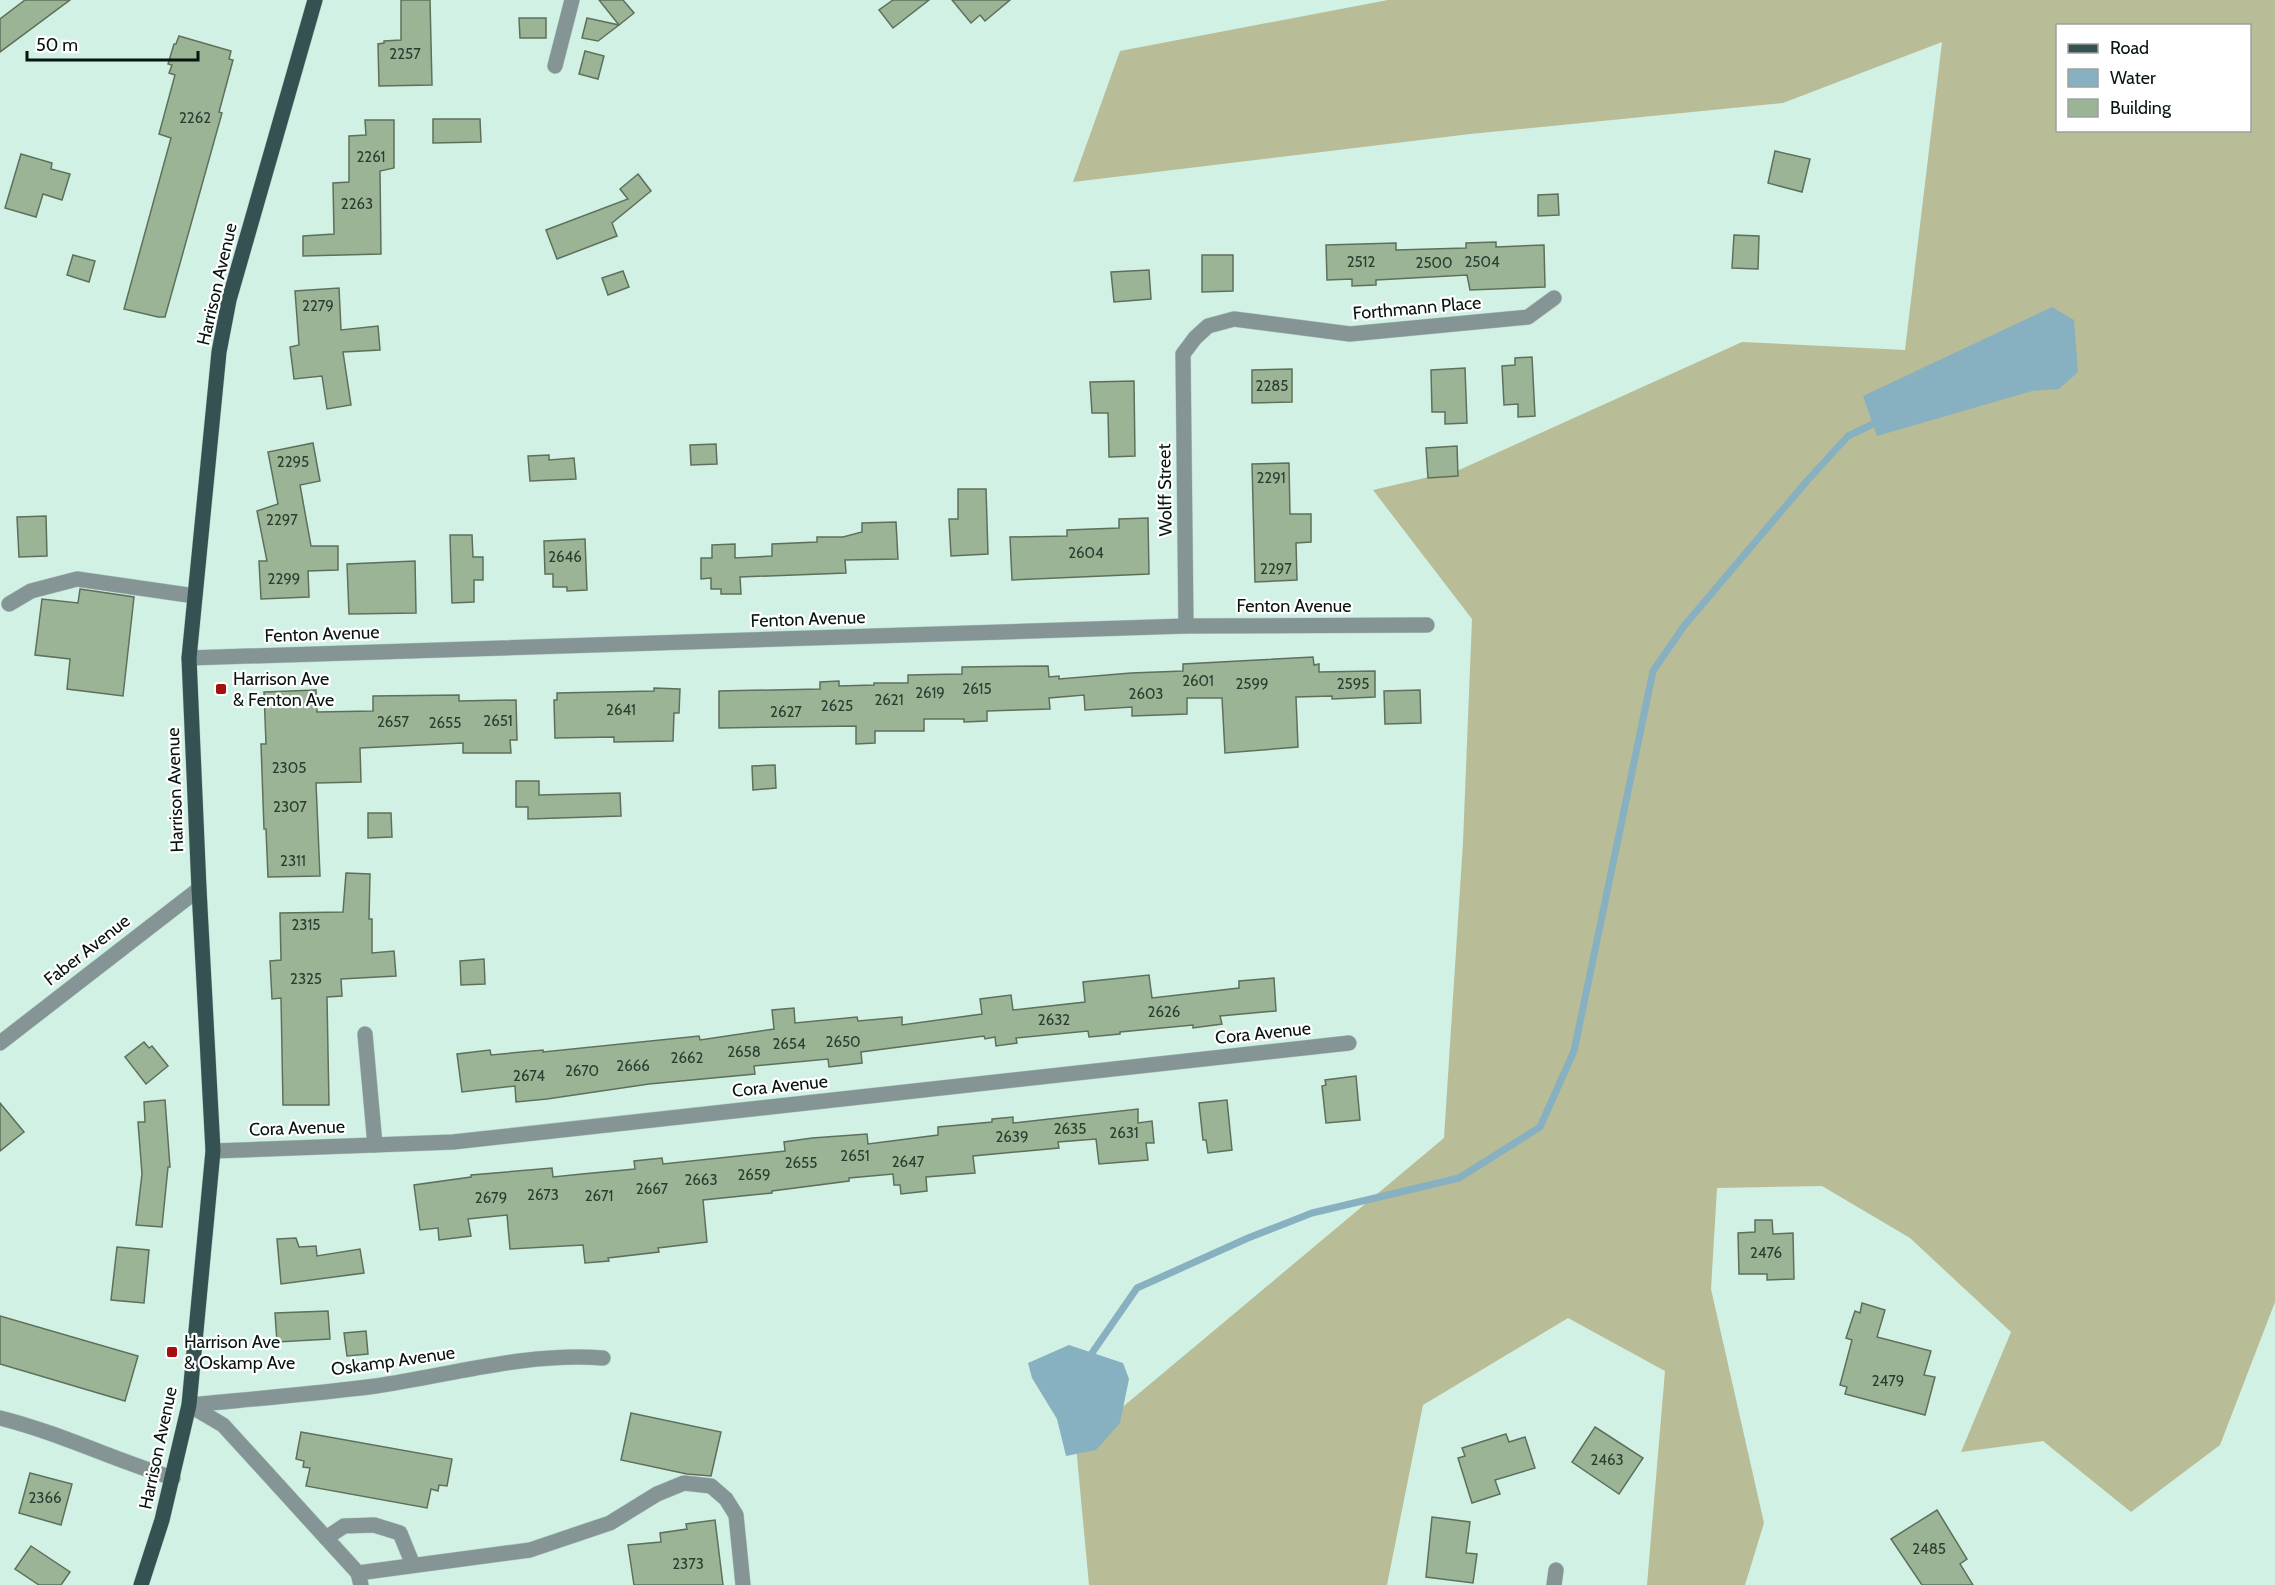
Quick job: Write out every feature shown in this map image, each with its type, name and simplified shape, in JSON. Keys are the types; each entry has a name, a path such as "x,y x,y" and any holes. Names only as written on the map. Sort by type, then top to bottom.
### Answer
{"main road":[{"name":"Harrison Avenue","path":"141,1585 162,1520 189,1406 213,1151 189,658 219,352 229,300 315,0"}],"street":[{"path":"555,66 572,0"},
{"name":"Forthmann Place","path":"1183,354 1208,326 1234,319 1350,334 1528,317 1554,298"},
{"name":"Wolff Street","path":"1183,354 1186,626"},
{"path":"9,604 31,591 77,579 195,596"},
{"name":"Fenton Avenue","path":"189,658 1186,626 1428,625"},
{"name":"Faber Avenue","path":"0,1043 199,889"},
{"path":"365,1034 375,1145"},
{"name":"Cora Avenue","path":"213,1151 465,1140 1349,1043"},
{"name":"Oskamp Avenue","path":"189,1406 376,1386 531,1361 578,1356 603,1358"},
{"path":"189,1406 223,1425 326,1538 359,1579 413,1565 530,1550 610,1523 657,1494 684,1483 711,1486 726,1499 736,1515 743,1585"},
{"path":"0,1418 54,1433 132,1466 173,1478"},
{"path":"326,1538 344,1526 374,1525 400,1533 413,1565"}],"green space":[{"path":"1388,0 2275,0 2275,1302 2220,1445 2131,1512 2043,1441 1961,1452 2011,1332 1910,1238 1822,1186 1717,1188 1711,1289 1764,1523 1745,1585 1647,1585 1665,1371 1568,1318 1423,1405 1387,1585 1089,1585 1076,1446 1444,1138 1463,842 1472,619 1373,490 1459,470 1742,342 1905,350 1942,42 1783,103 1470,134 1073,182 1120,51"}],"water":[{"path":"2052,307 2074,320 2078,372 2059,389 2032,391 1877,436 1863,396"},
{"path":"1069,1345 1123,1363 1129,1379 1120,1423 1096,1450 1066,1456 1057,1419 1032,1378 1028,1363"}],"building":[{"path":"25,0 70,0 0,52 0,19"},
{"path":"401,0 430,0 432,85 379,86 378,44 384,41 401,40"},
{"path":"599,0 623,0 634,13 619,25"},
{"path":"893,0 929,0 893,28 879,10"},
{"path":"952,0 1010,0 985,21 980,15 971,23"},
{"path":"519,18 546,18 546,38 520,38"},
{"path":"587,18 619,25 598,41 582,38"},
{"path":"179,36 231,51 229,59 233,60 219,112 222,113 165,317 158,317 124,309 171,138 159,134 175,75 169,73 172,65 168,64"},
{"path":"585,51 604,56 598,79 579,74"},
{"path":"433,119 480,119 481,142 433,143"},
{"path":"365,120 394,120 394,168 380,171 381,254 303,256 303,236 334,234 333,183 349,182 349,136 366,135"},
{"path":"1775,151 1810,159 1802,192 1768,183"},
{"path":"21,154 52,163 51,169 70,174 62,200 43,194 36,217 5,208"},
{"path":"638,174 651,191 612,223 617,236 557,259 546,230 628,199 620,189"},
{"path":"1558,194 1559,215 1538,216 1538,195"},
{"path":"1734,235 1759,236 1758,269 1732,268"},
{"path":"1496,242 1496,247 1544,245 1545,287 1470,290 1467,275 1376,280 1376,285 1352,286 1352,279 1327,280 1326,245 1396,243 1396,250 1466,248 1466,243"},
{"path":"73,255 95,261 89,282 67,275"},
{"path":"1202,255 1233,255 1233,291 1202,292"},
{"path":"1149,270 1151,299 1114,302 1111,272"},
{"path":"623,271 629,287 608,295 602,278"},
{"path":"339,288 341,330 378,326 380,350 343,352 351,405 327,409 322,376 294,379 290,347 299,345 295,291"},
{"path":"1532,357 1535,416 1518,417 1518,404 1504,405 1502,366 1515,365 1515,358"},
{"path":"1465,368 1467,423 1445,424 1445,412 1432,412 1431,370"},
{"path":"1292,369 1292,402 1252,403 1252,370"},
{"path":"1134,381 1135,456 1109,457 1108,413 1092,413 1090,382"},
{"path":"313,443 320,481 300,485 311,546 338,546 338,570 308,571 309,597 261,599 259,561 267,561 257,511 278,504 268,452"},
{"path":"716,444 717,464 691,465 690,445"},
{"path":"1457,446 1458,476 1428,478 1426,448"},
{"path":"549,455 549,460 574,458 576,479 530,481 528,456"},
{"path":"1289,463 1290,514 1311,514 1311,542 1296,543 1297,580 1255,582 1252,464"},
{"path":"958,489 986,489 988,554 951,556 949,519 958,519"},
{"path":"46,516 47,556 19,557 17,517"},
{"path":"1148,518 1149,574 1012,580 1010,537 1067,536 1067,530 1119,528 1119,519"},
{"path":"896,522 898,559 845,560 846,573 740,577 741,594 721,594 721,589 711,589 711,578 701,579 701,558 712,558 712,545 735,544 735,558 772,556 772,544 817,542 817,537 843,537 862,532 862,523"},
{"path":"450,535 472,535 473,557 483,557 483,580 474,580 474,602 452,603"},
{"path":"585,539 587,590 567,591 567,587 553,587 553,574 545,574 544,541"},
{"path":"415,561 416,613 349,614 347,564"},
{"path":"80,589 134,597 123,696 67,689 70,659 35,655 42,599 78,603"},
{"path":"1313,657 1314,665 1319,664 1319,672 1375,671 1375,697 1332,699 1332,696 1296,697 1298,747 1225,753 1222,698 1187,698 1187,714 1132,716 1132,707 1085,710 1084,695 1049,698 1050,709 987,711 987,721 924,719 924,731 875,731 875,743 856,744 856,726 719,728 719,691 820,689 820,682 839,681 839,686 908,683 908,675 962,674 962,667 1048,666 1049,677 1059,676 1059,679 1183,671 1183,664"},
{"path":"654,688 680,689 679,713 674,713 673,741 614,742 614,737 555,738 554,700 557,700 557,693 654,691"},
{"path":"316,690 317,712 373,711 373,696 459,695 459,701 516,700 517,740 510,740 511,753 463,753 463,743 360,748 361,782 316,783 320,876 268,877 261,744 266,744 264,692"},
{"path":"1420,690 1421,723 1385,724 1384,691"},
{"path":"775,765 776,788 753,790 752,766"},
{"path":"516,781 539,781 539,795 620,793 621,816 528,819 528,807 516,807"},
{"path":"368,813 391,813 392,837 368,838"},
{"path":"346,873 370,874 369,919 372,919 372,953 394,951 396,976 341,979 342,996 327,997 329,1105 283,1105 281,998 272,999 270,961 281,960 280,913 343,912"},
{"path":"484,959 485,984 461,985 460,961"},
{"path":"1149,975 1152,998 1239,988 1239,981 1274,978 1276,1011 1220,1016 1222,1024 1193,1028 1193,1025 1089,1037 1088,1031 1016,1038 1017,1043 996,1046 995,1037 985,1039 984,1036 861,1052 862,1063 829,1067 828,1059 754,1066 755,1074 649,1084 547,1099 516,1102 515,1086 462,1092 457,1054 490,1050 491,1055 543,1050 543,1052 699,1036 700,1040 774,1029 772,1010 794,1008 795,1023 857,1017 858,1021 902,1017 902,1025 982,1014 980,999 1011,995 1013,1010 1085,1002 1083,982"},
{"path":"144,1042 149,1048 152,1046 168,1066 146,1084 125,1057"},
{"path":"1356,1076 1360,1120 1326,1123 1322,1086 1326,1085 1325,1080"},
{"path":"165,1100 170,1167 168,1167 162,1227 136,1225 142,1174 138,1122 145,1122 144,1102"},
{"path":"1227,1100 1232,1150 1208,1153 1206,1140 1203,1140 1199,1103"},
{"path":"0,1103 24,1132 0,1151"},
{"path":"1138,1109 1138,1123 1152,1121 1154,1143 1146,1143 1148,1160 1099,1164 1096,1139 1058,1142 1059,1148 973,1156 975,1173 926,1177 927,1191 901,1194 900,1185 894,1185 893,1174 849,1178 849,1181 772,1191 772,1193 703,1200 707,1242 658,1248 659,1252 608,1258 609,1261 585,1263 583,1245 510,1249 507,1215 468,1219 471,1236 439,1240 438,1228 420,1230 414,1185 471,1177 471,1175 552,1168 553,1177 635,1169 634,1161 662,1158 663,1164 785,1151 784,1142 812,1138 867,1134 868,1144 938,1135 938,1127 992,1122 992,1119 1013,1117 1013,1123"},
{"path":"1755,1220 1772,1220 1773,1234 1793,1233 1794,1279 1767,1280 1767,1274 1739,1274 1738,1233 1755,1232"},
{"path":"296,1238 299,1247 316,1246 317,1256 360,1249 364,1273 281,1284 277,1239"},
{"path":"117,1247 149,1250 144,1303 111,1300"},
{"path":"1862,1303 1885,1310 1877,1337 1931,1351 1924,1375 1935,1377 1925,1415 1845,1394 1847,1387 1840,1385 1852,1340 1846,1338 1855,1311 1860,1313"},
{"path":"328,1311 330,1339 277,1342 275,1313"},
{"path":"0,1316 138,1356 125,1401 0,1364"},
{"path":"366,1331 368,1354 347,1356 344,1333"},
{"path":"631,1413 721,1432 711,1476 687,1474 621,1460"},
{"path":"1595,1427 1643,1458 1619,1494 1572,1462"},
{"path":"301,1432 452,1459 447,1486 439,1485 438,1491 431,1489 427,1508 306,1486 310,1468 303,1467 304,1461 296,1459"},
{"path":"1506,1434 1509,1442 1525,1437 1535,1468 1495,1480 1500,1494 1472,1503 1458,1458 1465,1456 1462,1448"},
{"path":"30,1473 72,1484 61,1525 19,1513"},
{"path":"1937,1510 1967,1559 1960,1564 1973,1585 1922,1585 1891,1539"},
{"path":"1432,1517 1470,1522 1466,1553 1477,1554 1473,1583 1426,1577"},
{"path":"715,1520 723,1585 634,1585 628,1545 661,1542 660,1533 687,1529 686,1524"},
{"path":"31,1546 70,1572 61,1585 39,1585 15,1569"}],"waterway":[{"path":"1092,1353 1137,1288 1248,1238 1312,1213 1459,1178 1540,1127 1574,1051 1653,671 1684,626 1806,482 1848,436 1873,424"}],"place":[{"name":"Harrison Ave & Fenton Ave","path":"221,689"},
{"name":"Harrison Ave & Oskamp Ave","path":"172,1352"}]}
